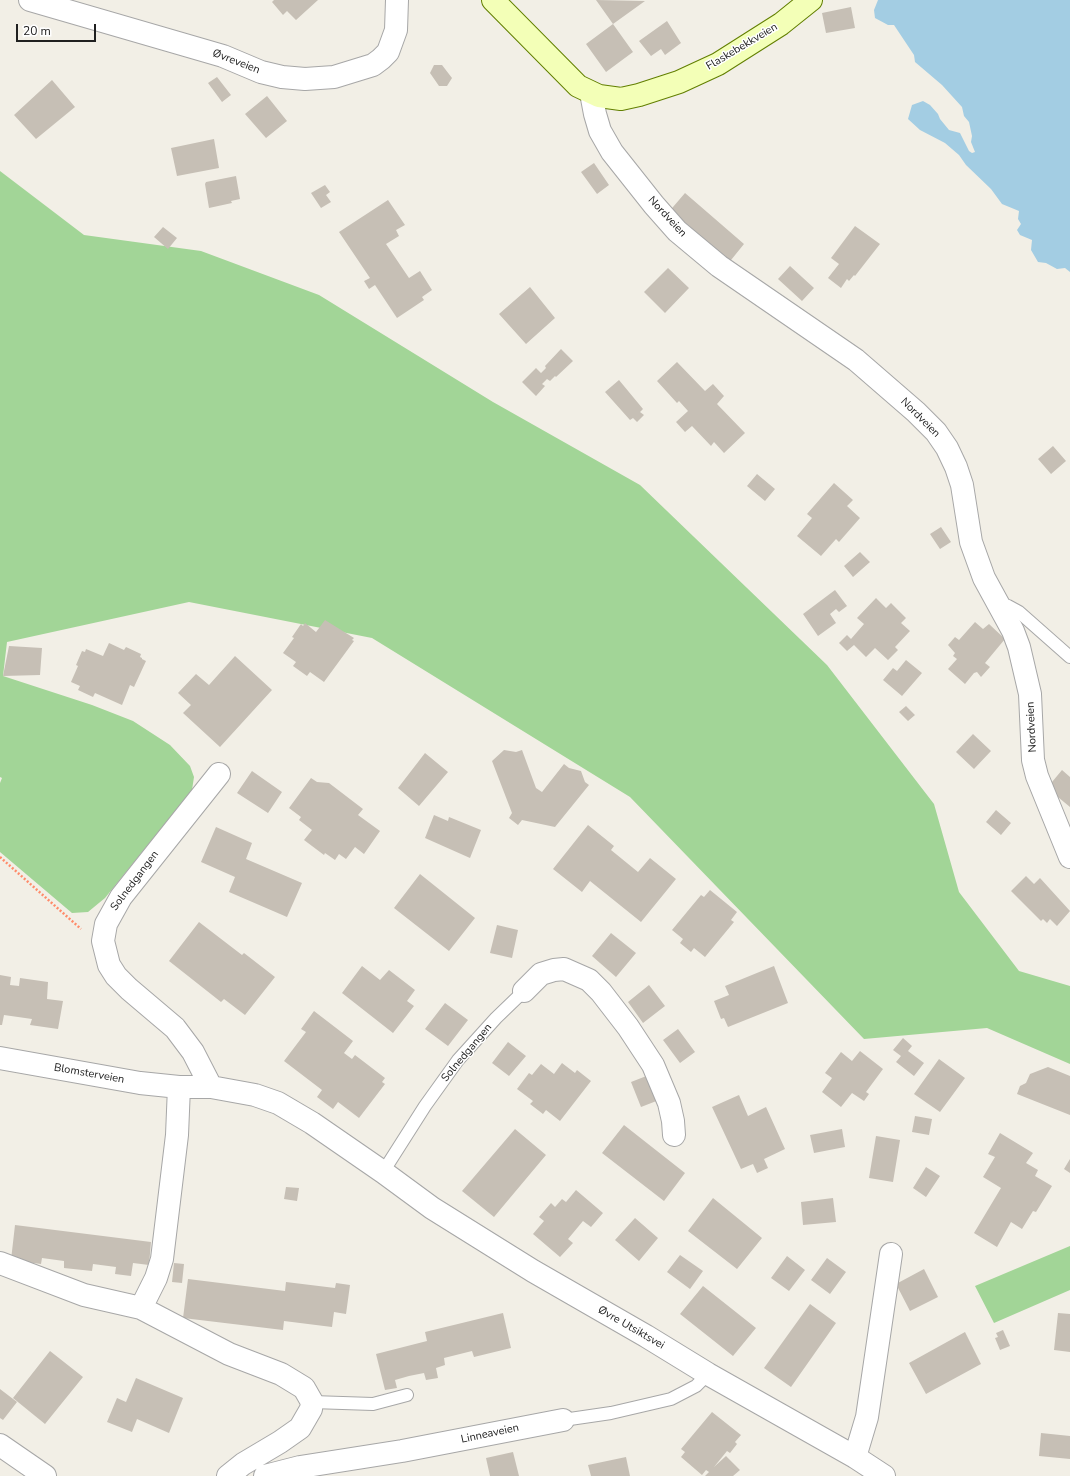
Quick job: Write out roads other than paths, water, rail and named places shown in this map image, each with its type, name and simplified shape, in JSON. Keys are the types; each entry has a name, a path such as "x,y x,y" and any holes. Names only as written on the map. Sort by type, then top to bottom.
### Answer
{"main road":[{"name":"Flaskebekkveien","path":"493,0 578,86 599,96 621,99 639,95 679,82 718,64 752,43 811,0"}],"street":[{"name":"Øvreveien","path":"30,0 223,56 261,72 282,77 305,79 334,77 373,65 381,59 388,52 396,30 397,0"},
{"name":"Nordveien","path":"591,93 600,131 612,152 654,205 677,231 719,266 856,360 916,412 936,432 947,448 956,467 966,506 971,542 984,578 1020,647 1030,694 1034,760 1037,776 1070,857"},
{"name":"Solnedgangen","path":"211,1087 193,1052 175,1028 116,976 109,965 103,941 106,924 121,897 219,774"},
{"name":"Solnedgangen","path":"524,991 541,974 554,970 564,969 589,980 601,992 628,1027 653,1065 669,1103 674,1135"},
{"name":"Blomsterveien","path":"0,1058 132,1082 179,1087"},
{"path":"141,1308 156,1278 162,1259 177,1135 179,1087 211,1087 255,1095 278,1103 312,1123 383,1172"},
{"name":"Øvre Utsiktsvei","path":"383,1172 432,1208 533,1271 646,1336 708,1374 855,1457 884,1476"},
{"path":"855,1457 867,1417 891,1254"},
{"path":"0,1263 84,1294 141,1308 229,1354 281,1374 304,1388 312,1402 311,1409 300,1428 243,1464 228,1476"},
{"name":"Linneaveien","path":"264,1476 300,1467 402,1452 563,1420"},
{"path":"0,1445 45,1476"}],"lane":[{"path":"996,603 1008,606 1019,612 1070,657"},
{"name":"Solnedgangen","path":"383,1172 425,1106 458,1060 496,1018 524,991"},
{"name":"Linneaveien","path":"563,1420 611,1413 671,1399 696,1386 708,1374"},
{"path":"312,1402 373,1404 407,1395"}],"water":[{"path":"878,0 1070,0 1070,272 1065,268 1057,269 1046,263 1038,262 1031,250 1032,240 1020,235 1017,230 1021,224 1018,219 1019,211 1002,204 991,189 966,165 959,155 945,143 920,130 908,119 912,105 923,101 930,105 949,130 960,133 969,151 972,153 975,152 971,142 972,136 969,122 964,116 962,107 942,85 915,62 914,55 894,25 888,25 875,18 874,10"}]}
